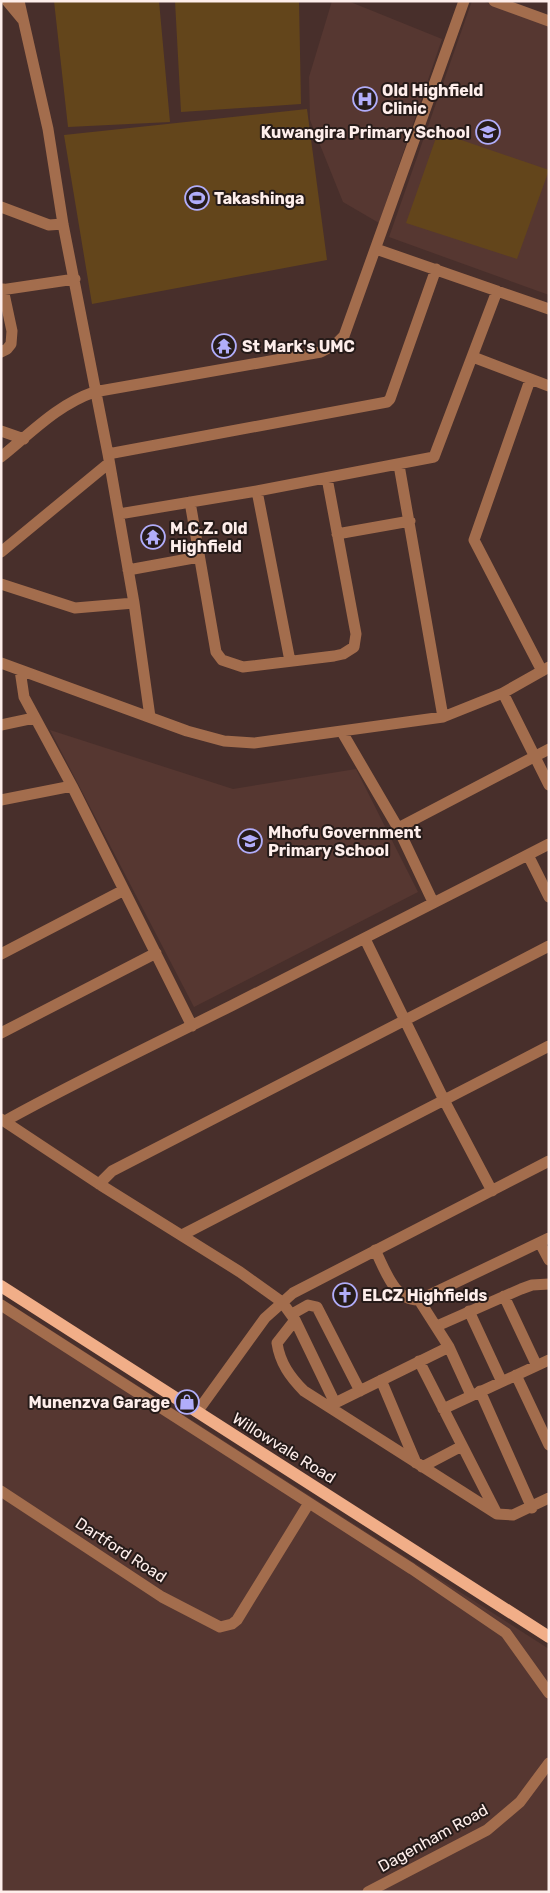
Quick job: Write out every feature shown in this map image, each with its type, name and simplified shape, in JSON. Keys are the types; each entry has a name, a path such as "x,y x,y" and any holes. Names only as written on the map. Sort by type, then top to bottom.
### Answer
{"main road":[{"name":"Willowvale Road","path":"1,1286 549,1637"}],"street":[{"path":"7,1 24,22"},
{"path":"19,1 48,128 63,224 75,279 94,392 109,458 134,603 150,717"},
{"path":"1,457 61,407 74,399 94,392 321,352 344,336 464,1"},
{"path":"494,1 549,21"},
{"path":"1,207 49,225 63,224"},
{"path":"376,249 549,309"},
{"path":"1,552 109,458 387,402 390,399 436,269"},
{"path":"1,352 7,350 12,338 2,290 75,279"},
{"path":"119,514 258,491 431,458 436,454 497,291"},
{"path":"473,357 549,386"},
{"path":"1,663 187,731 238,743 275,742 443,717 503,693 545,669 474,540 530,380"},
{"path":"1,430 24,439"},
{"path":"399,464 443,717"},
{"path":"190,502 216,652 222,660 243,667 334,656 343,654 354,646 355,625 327,478"},
{"path":"258,491 290,661"},
{"path":"337,534 410,521"},
{"path":"128,570 199,557"},
{"path":"1,584 75,608 134,603"},
{"path":"20,670 24,697 34,718 72,786 192,1026"},
{"path":"503,693 549,785"},
{"path":"1,725 34,718"},
{"path":"342,732 398,828 433,902"},
{"path":"398,828 549,749"},
{"path":"1,800 72,786"},
{"path":"332,1405 294,1317 282,1302 240,1272 99,1184 3,1120 365,939 433,902 549,844"},
{"path":"528,855 549,897"},
{"path":"1,954 124,890"},
{"path":"365,939 444,1100 492,1191"},
{"path":"99,1184 112,1171 549,946"},
{"path":"1,1033 156,952"},
{"path":"182,1235 549,1046"},
{"path":"197,1412 265,1318 282,1302 314,1281 549,1162"},
{"path":"375,1250 399,1294 408,1299 419,1300 544,1240 549,1260"},
{"path":"437,1326 532,1284 546,1284 549,1296"},
{"path":"443,1409 501,1380 545,1363 504,1296"},
{"path":"419,1300 437,1326 476,1393 532,1508"},
{"path":"1,1305 412,1569 506,1633 549,1693"},
{"path":"360,1390 317,1307 308,1305 294,1317 278,1343 279,1354 290,1378 304,1391 332,1405 419,1465 497,1514 508,1516 532,1508 549,1498"},
{"path":"469,1311 501,1380"},
{"path":"332,1405 449,1347"},
{"path":"419,1361 497,1514"},
{"path":"516,1375 549,1445"},
{"path":"381,1380 419,1465"},
{"path":"419,1465 462,1446"},
{"name":"Dartford Road","path":"1,1491 162,1597 211,1624 227,1626 237,1620 309,1503"},
{"name":"Dagenham Road","path":"368,1892 487,1830 520,1802 549,1763"}],"shaded area":[{"path":"54,1 159,1 170,122 68,127"},
{"path":"175,1 299,1 301,104 181,112"},
{"name":"Old Highfield Clinic","path":"332,1 348,1 442,39 379,223 343,202 310,120 309,77"},
{"name":"Kuwangira Primary School","path":"472,1 482,1 549,26 549,295 389,237"},
{"name":"Takashinga","path":"307,109 327,260 92,304 64,135"},
{"path":"438,132 549,170 517,259 406,223"},
{"name":"Mhofu Government Primary School","path":"50,730 233,789 356,769 418,892 194,1007"},
{"path":"1,1298 549,1649 549,1892 1,1892"}],"place":[{"name":"Old Highfield Clinic","path":"365,99"},
{"name":"Kuwangira Primary School","path":"488,132"},
{"name":"Takashinga","path":"197,198"},
{"name":"St Mark's UMC","path":"224,346"},
{"name":"M.C.Z. Old Highfield","path":"153,537"},
{"name":"Mhofu Government Primary School","path":"250,841"},
{"name":"ELCZ Highfields","path":"345,1295"},
{"name":"Munenzva Garage","path":"187,1402"}]}
